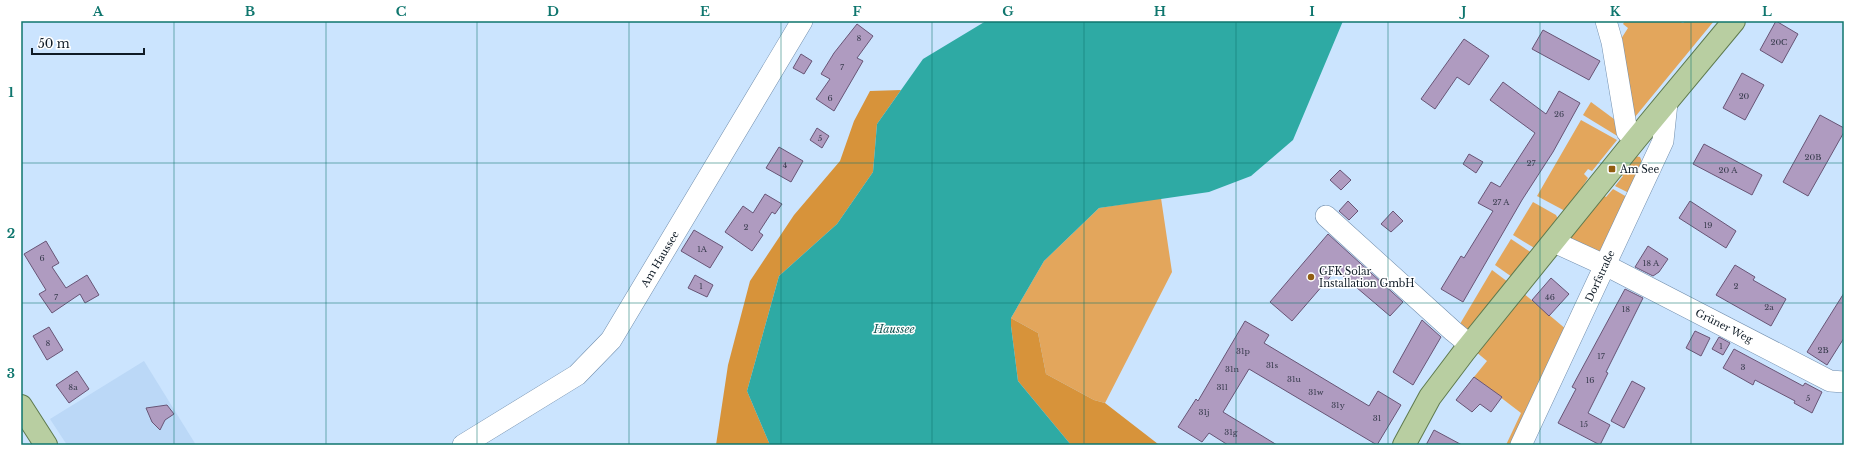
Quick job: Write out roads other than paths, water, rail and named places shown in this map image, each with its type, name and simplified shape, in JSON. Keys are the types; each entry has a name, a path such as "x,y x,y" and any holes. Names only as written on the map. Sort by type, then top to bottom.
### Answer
{"main road":[{"path":"1404,445 1430,397 1470,345 1636,138 1667,103 1716,41 1734,21"},
{"path":"21,406 46,445"}],"street":[{"name":"Am Haussee","path":"463,445 577,375 611,340 802,21"},
{"path":"1606,21 1612,42 1627,132 1636,138"},
{"name":"Dorfstraße","path":"1521,445 1606,265 1662,141 1667,103"},
{"path":"1326,216 1452,331 1470,345"},
{"name":"Grüner Weg","path":"1554,242 1606,265 1830,381 1844,382"}],"water":[{"name":"Haussee","path":"986,21 1343,21 1293,140 1251,176 1209,192 1099,208 1044,261 1011,318 1018,381 1071,445 770,445 747,391 779,276 837,224 873,172 877,124 923,59"}],"place":[{"name":"Am See","path":"1612,169"},
{"name":"GFK Solar Installation GmbH","path":"1311,277"}]}
